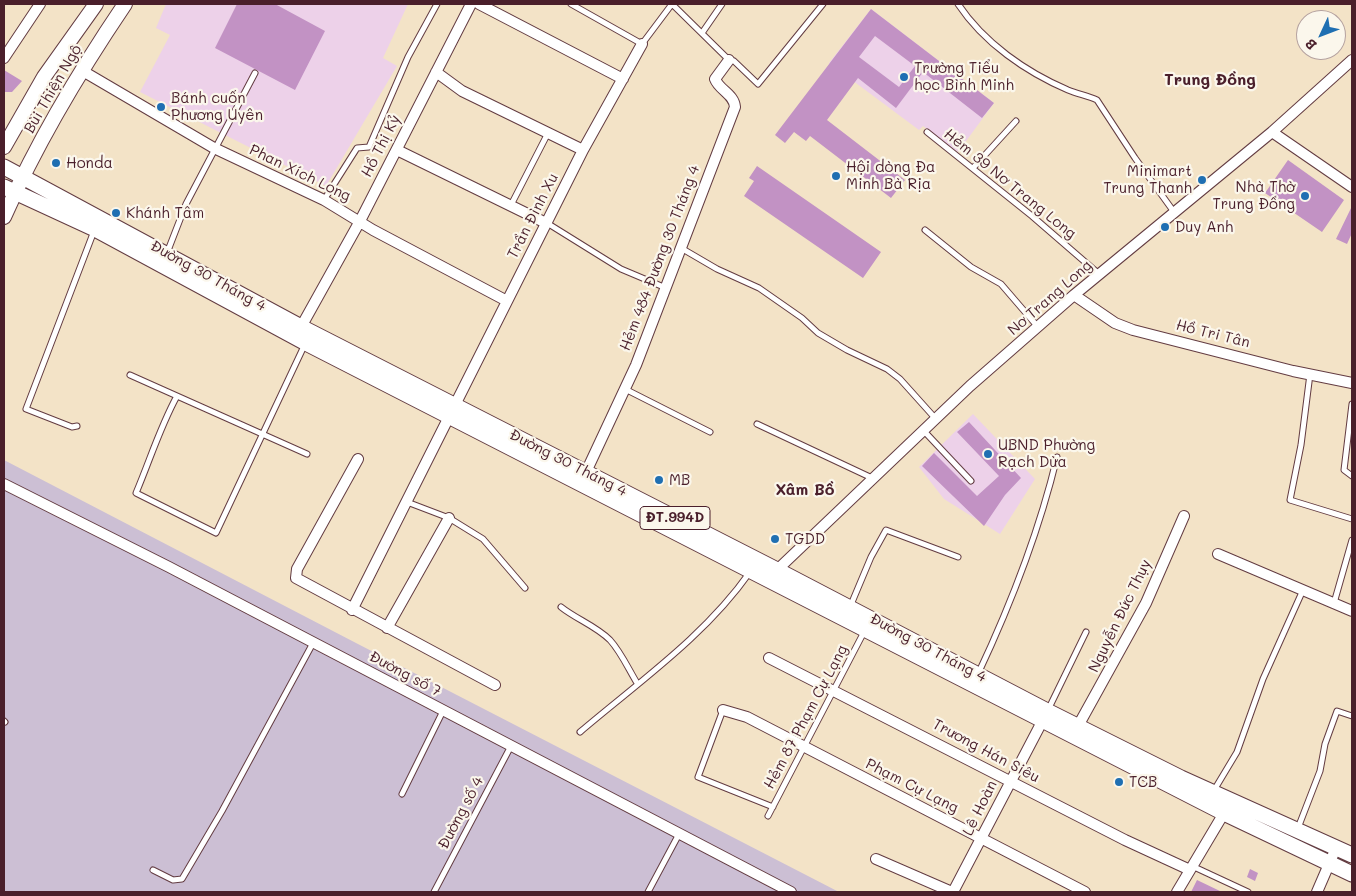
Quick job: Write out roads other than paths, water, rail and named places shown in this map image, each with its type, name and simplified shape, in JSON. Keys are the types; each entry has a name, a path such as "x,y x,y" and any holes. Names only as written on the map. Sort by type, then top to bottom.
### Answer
{"main road":[{"name":"Bùi Thiện Ngộ","path":"4,147 44,77 96,4"},
{"name":"Bùi Thiện Ngộ","path":"4,217 9,190 23,176 81,70 125,4"},
{"name":"Đường 30 Tháng 4","path":"4,167 166,253 453,411 774,576 865,630 1046,716 1078,726 1213,792 1352,855"},
{"name":"Đường 30 Tháng 4","path":"9,190 95,229 306,343 586,472 753,565"},
{"name":"Đường 30 Tháng 4","path":"774,576 850,608 978,674 1046,716 1224,813 1352,874"}],"street":[{"path":"4,58 40,4"},
{"name":"Hồ Thị Kỷ","path":"301,327 360,220 471,4"},
{"path":"479,4 624,78"},
{"name":"Trần Đình Xu","path":"352,610 583,150 642,44"},
{"name":"Hẻm 484 Đường 30 Tháng 4","path":"586,472 625,389 735,107 728,92 716,82 715,78 729,60"},
{"name":"Nơ Trang Long","path":"774,576 935,418 1074,295 1272,132 1352,60"},
{"name":"Phan Xích Long","path":"81,70 214,148 324,200 360,220 373,230 507,301"},
{"path":"436,72 462,91 583,150"},
{"path":"1272,132 1352,187"},
{"path":"396,150 546,223"},
{"name":"Hồ Tri Tân","path":"1074,295 1116,323 1133,330 1352,383"},
{"path":"358,459 294,574 299,582 494,685"},
{"name":"Đường số 7","path":"4,484 791,892"},
{"name":"Nguyễn Đức Thụy","path":"1078,726 1146,602 1184,516"},
{"path":"387,628 449,518"},
{"path":"1218,554 1352,611"},
{"name":"Trương Hán Siêu","path":"769,658 835,690 1010,781 1191,868"},
{"name":"Phạm Cự Lạng","path":"723,710 747,717 1085,892"},
{"name":"Lê Hoàn","path":"876,859 953,892 1046,716"},
{"path":"1177,892 1224,813"},
{"path":"1317,892 1336,848"}],"lane":[{"path":"324,200 357,148 369,147 408,57 436,4"},
{"path":"571,4 642,44 672,4 729,60 734,60 758,84 823,4"},
{"path":"702,33 722,4"},
{"path":"958,4 982,35 1036,75 1070,91 1098,100 1135,158 1174,213"},
{"path":"166,253 186,204 254,73"},
{"path":"973,168 1016,121"},
{"name":"Hẻm 39 Nơ Trang Long","path":"927,132 973,168 1099,274"},
{"path":"511,206 548,133"},
{"path":"546,223 621,269 666,288"},
{"path":"77,426 72,427 26,409 95,229"},
{"path":"925,230 971,267 1001,284 1038,327"},
{"path":"681,248 717,269 759,288 802,318 818,333 847,350 887,369 900,379 935,418"},
{"path":"177,396 159,430 157,443 136,493 216,533 306,343"},
{"path":"1310,374 1301,445 1290,500 1352,519"},
{"path":"130,375 306,454"},
{"path":"625,389 710,432"},
{"path":"1352,404 1344,470 1352,476"},
{"path":"757,424 872,478"},
{"path":"923,429 972,481"},
{"path":"978,674 1003,621 1027,560 1057,457"},
{"path":"407,502 449,518 483,539 525,588"},
{"path":"850,608 886,530 958,557"},
{"path":"1334,604 1352,540"},
{"path":"580,732 693,639 712,620 753,565"},
{"path":"1213,792 1238,752 1263,679 1303,589"},
{"path":"561,607 583,623 596,628 611,641 638,683"},
{"name":"Hẻm 87 Phạm Cự Lạng","path":"768,816 865,630"},
{"path":"1046,716 1086,632"},
{"path":"153,870 174,880 182,879 222,811 313,643"},
{"path":"402,794 443,710"},
{"path":"723,710 698,777 773,807"},
{"path":"1297,831 1320,771 1325,744 1337,711 1352,716"},
{"name":"Đường số 4","path":"434,892 511,746"},
{"path":"648,892 679,834"},
{"path":"1191,868 1248,892"}],"place":[{"name":"Trường Tiểu học Bình Minh","path":"904,77"},
{"name":"Bánh cuốn Phương Uyên","path":"161,107"},
{"name":"Honda","path":"56,163"},
{"name":"Hội dòng Đa Minh Bà Rịa","path":"836,176"},
{"name":"Minimart Trung Thanh","path":"1202,180"},
{"name":"Nhà Thờ Trung Đồng","path":"1305,196"},
{"name":"Khánh Tâm","path":"116,213"},
{"name":"Duy Anh","path":"1165,227"},
{"name":"UBND Phường Rạch Dừa","path":"988,454"},
{"name":"MB","path":"659,480"},
{"name":"TGDD","path":"775,539"},
{"name":"TCB","path":"1119,782"}],"district":[{"name":"Trung Đồng","path":"1210,80"},
{"name":"Xâm Bồ","path":"805,490"}]}
